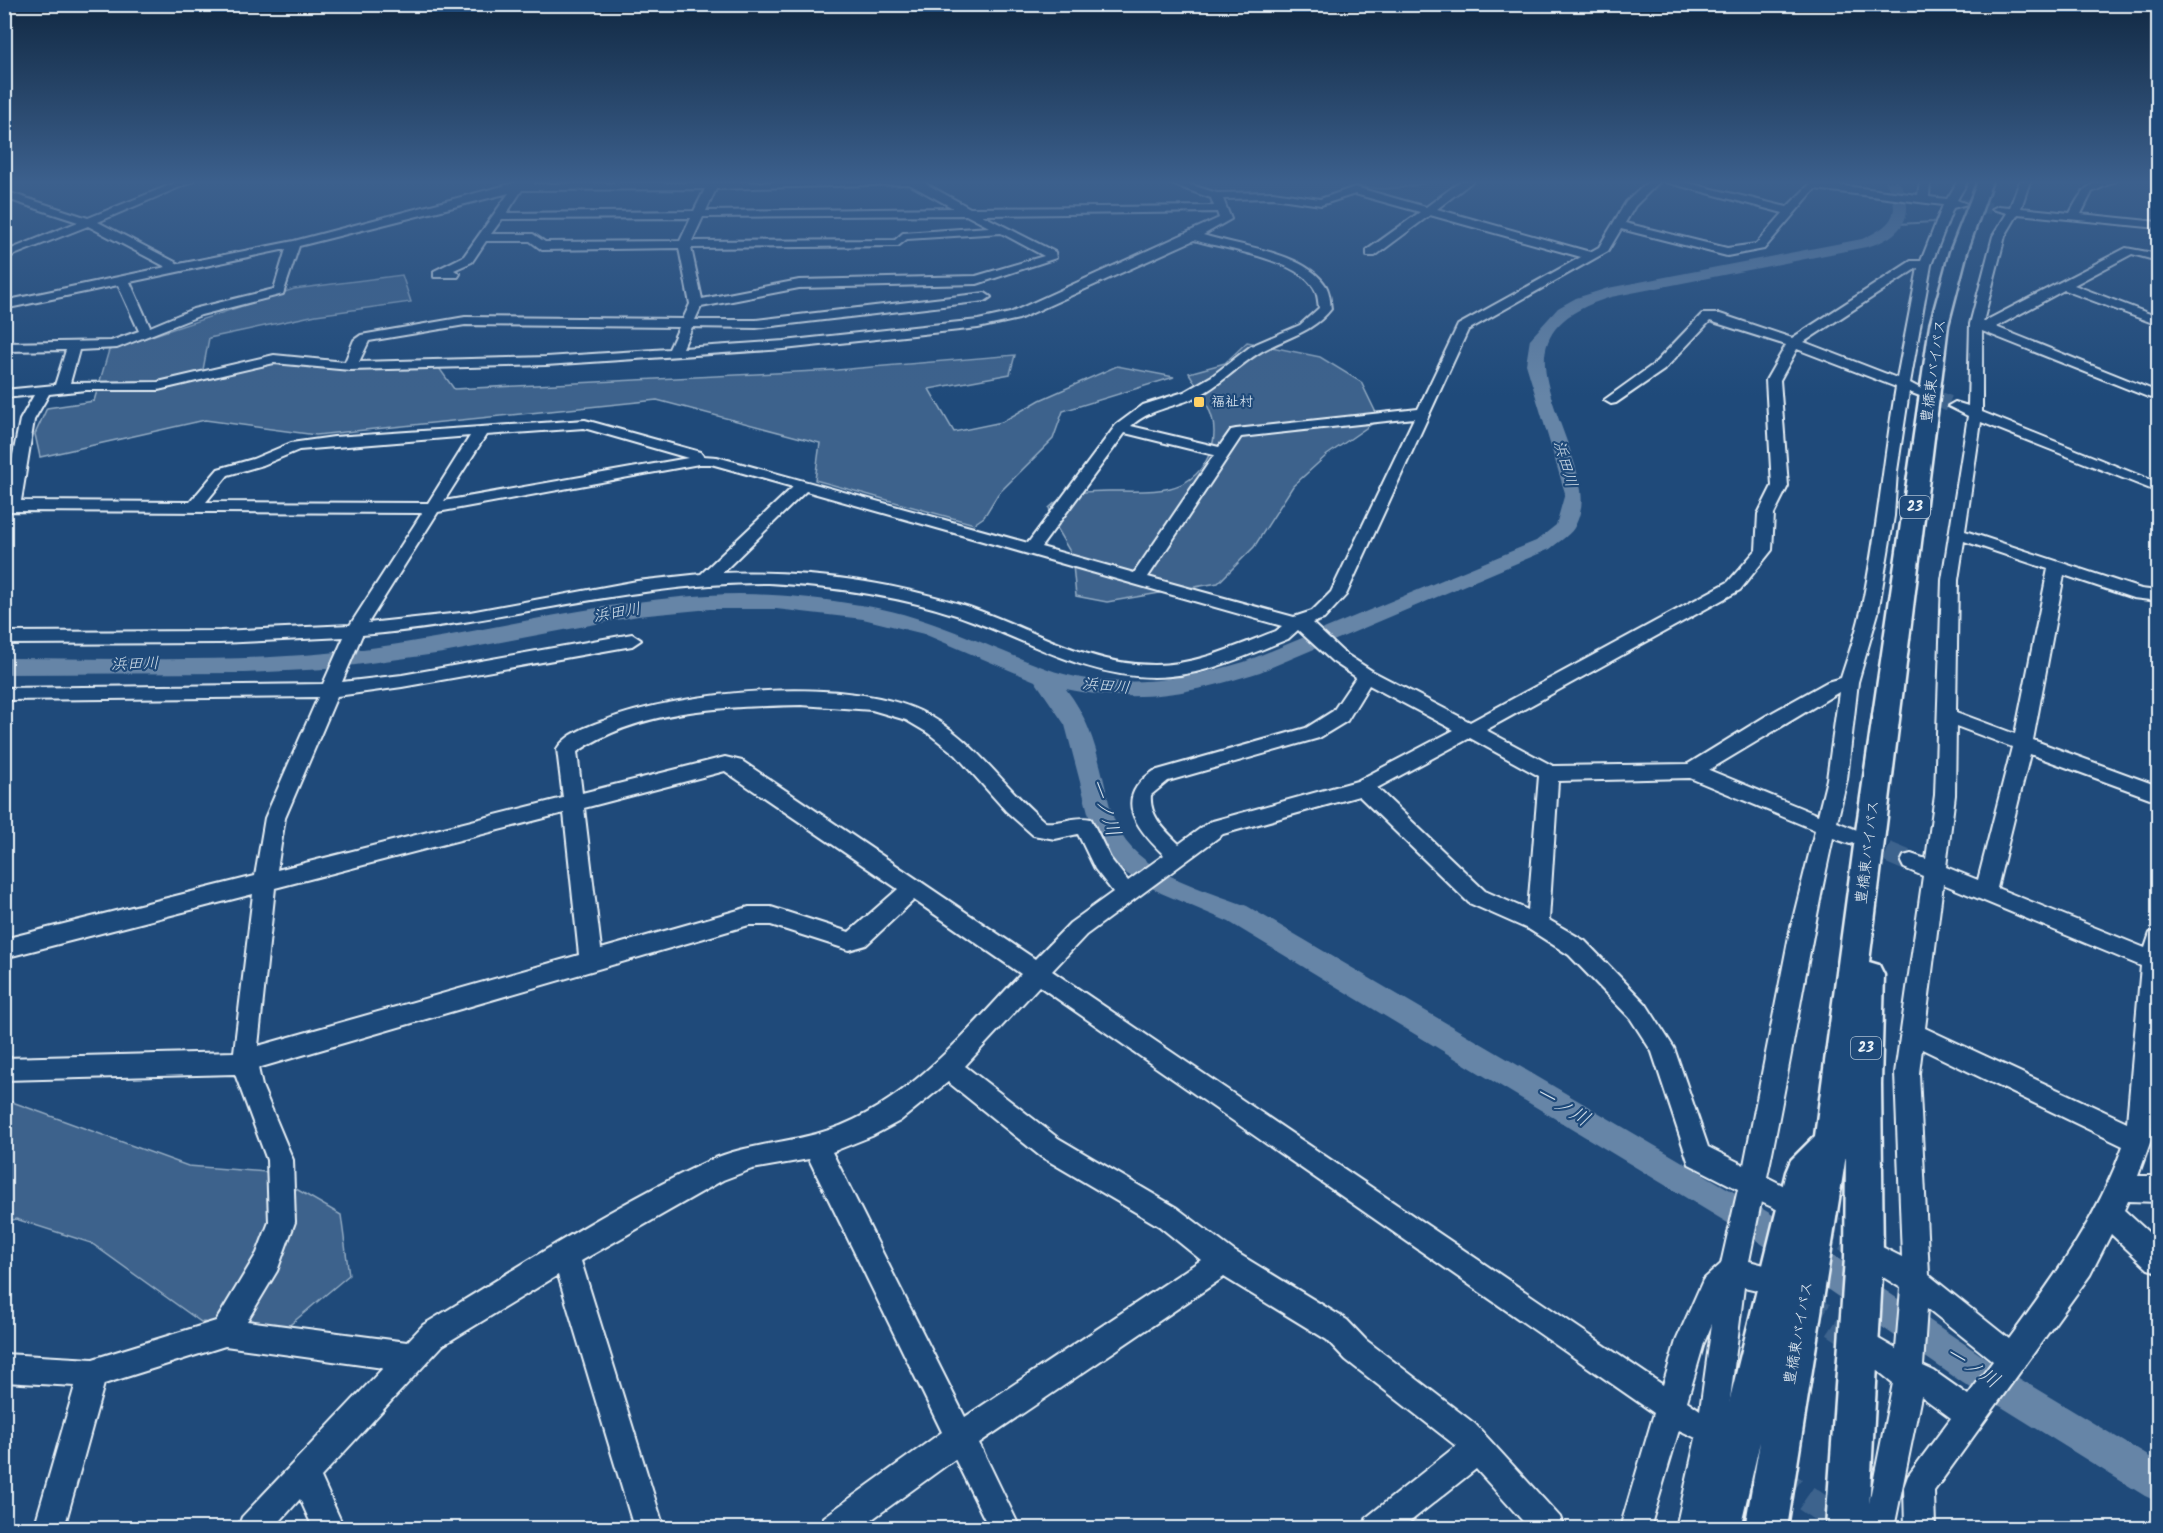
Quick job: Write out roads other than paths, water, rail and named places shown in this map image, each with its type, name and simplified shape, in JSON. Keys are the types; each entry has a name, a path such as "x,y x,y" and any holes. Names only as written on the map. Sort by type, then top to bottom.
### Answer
{"highway":[{"name":"豊橋東バイパス","path":"1766,1528 1783,1283 1799,1213 1804,1172 1831,1143 1860,837 1939,325 1958,253"},
{"name":"23","path":"1847,1528 1868,1341 1872,1258 1860,837"},
{"name":"23","path":"1719,1528 1783,1283"}],"street":[{"path":"147,253 179,269"},
{"path":"4,305 255,253"},
{"path":"4,347 112,345 196,312 279,291 291,253"},
{"path":"454,274 438,274 468,259 473,253"},
{"path":"674,353 696,304 696,289 686,253"},
{"path":"350,366 361,340 366,338 465,321 756,324 859,297 977,280 1050,258 1051,255 1046,253"},
{"path":"4,394 61,389 158,386 274,359 350,366 546,361 784,345 996,321 1014,316 1156,253"},
{"path":"1031,550 1121,428 1134,416 1148,408 1199,390 1256,349 1305,328 1325,309 1321,288 1304,270 1252,253"},
{"path":"1578,253 1590,256"},
{"path":"4,639 239,637 355,631 437,622 659,583 706,579 807,581 891,592 961,611 1091,662 1123,669 1155,671 1201,666 1282,635 1318,615 1338,596 1463,328 1597,253"},
{"path":"1691,1528 1707,1464 1736,1261 1801,931 1837,779 1849,682 1871,603 1886,516 1889,471 1903,385 1925,265 1931,253"},
{"path":"1879,1528 1898,1448 1906,1399 1914,1287 1915,1222 1907,1073 1937,872 1945,795 1950,580 1975,414 1982,325 1996,253"},
{"path":"1982,325 2064,286 2125,253"},
{"path":"2140,253 2158,257"},
{"path":"253,1528 433,1335 634,1214 716,1170 752,1157 816,1146 862,1128 891,1113 948,1067 1035,972 1078,929 1216,828 1363,787 1695,605 1734,586 1764,550 1766,513 1780,486 1773,380 1794,343 1915,264 1925,265"},
{"path":"977,280 996,321"},
{"path":"123,281 146,333"},
{"path":"696,304 800,284 859,297 985,297"},
{"path":"2064,286 2158,321"},
{"path":"859,297 870,335"},
{"path":"1611,400 1659,368 1707,318 1724,318 1920,392"},
{"path":"1982,325 2158,397"},
{"path":"61,389 76,344"},
{"path":"6,507 14,500 27,420 43,392"},
{"path":"1955,406 2158,488"},
{"path":"1138,579 1221,452 1236,433 1410,413 1423,414"},
{"path":"194,507 223,472 258,462 296,446 334,441 585,424 695,455 699,460"},
{"path":"1121,428 1221,452"},
{"path":"225,1332 267,1261 282,1222 280,1160 250,1086 245,1061 275,818 355,631 481,431"},
{"path":"6,507 433,508 699,460 712,460 1300,625 1338,657 1366,675 1549,772 1569,775 1692,771 1826,826 1860,837"},
{"path":"706,579 803,486"},
{"path":"1958,534 2139,594 2158,596"},
{"path":"1985,894 2023,743 2057,566"},
{"path":"4,694 331,688 402,681 632,640"},
{"path":"1173,858 1140,810 1141,792 1147,782 1312,733 1340,716 1366,675"},
{"path":"1692,771 1773,721 1833,687 1849,682"},
{"path":"591,962 567,749 577,741 631,718 655,711 724,701 873,703 904,712 937,729 1040,829 1056,831 1084,825 1102,863 1127,891"},
{"path":"1948,716 2158,794"},
{"path":"4,949 724,764 735,766 1695,1424"},
{"path":"1538,924 1549,772"},
{"path":"1363,787 1477,897 1538,924 1577,948 1638,1011 1662,1048 1698,1155 1799,1213"},
{"path":"1911,862 1985,894 2156,951 2138,1140 2121,1188 2080,1264 1919,1487 1920,1528"},
{"path":"4,1069 229,1064 245,1061 760,915 849,940 858,938 913,888"},
{"path":"1912,1033 2138,1140"},
{"path":"948,1067 1049,1147 1168,1217 1224,1261 1337,1330 1356,1350 1465,1434 1549,1528"},
{"path":"816,1146 1005,1528"},
{"path":"2121,1188 2158,1189"},
{"path":"2108,1213 2158,1259"},
{"path":"566,1255 649,1528"},
{"path":"1872,1258 2011,1358"},
{"path":"835,1528 915,1468 1224,1261"},
{"path":"1635,1528 1690,1341 1713,1290 1736,1261"},
{"path":"1736,1261 1783,1283"},
{"path":"4,1368 93,1373 225,1332 411,1357"},
{"path":"1868,1341 1924,1381 1973,1411"},
{"path":"49,1528 93,1373"},
{"path":"1378,1528 1477,1449"},
{"path":"304,1473 329,1528"}],"waterway":[{"name":"浜田川","path":"1043,676 1104,689 1153,689 1205,681 1252,667 1543,545 1565,527 1574,493 1534,364 1538,339 1564,311 1581,301 1608,293 1817,253"},
{"name":"浜田川","path":"4,666 245,665 326,661 443,646 638,609 710,602 776,602 863,612 930,628 1043,676"},
{"name":"一ノ川","path":"1043,676 1064,703 1077,725 1097,803 1113,842 1123,855 1152,877 1238,914 1767,1229 1975,1371 2158,1483"}],"tunnel":[{"path":"1920,392 1938,399"},
{"path":"1934,398 1955,406"},
{"path":"1858,840 1911,862"},
{"path":"1811,1216 1868,1251"},
{"path":"1800,1301 1861,1341"},
{"path":"1772,1475 1850,1528"}],"place":[{"name":"福祉村","path":"1199,402"}]}
